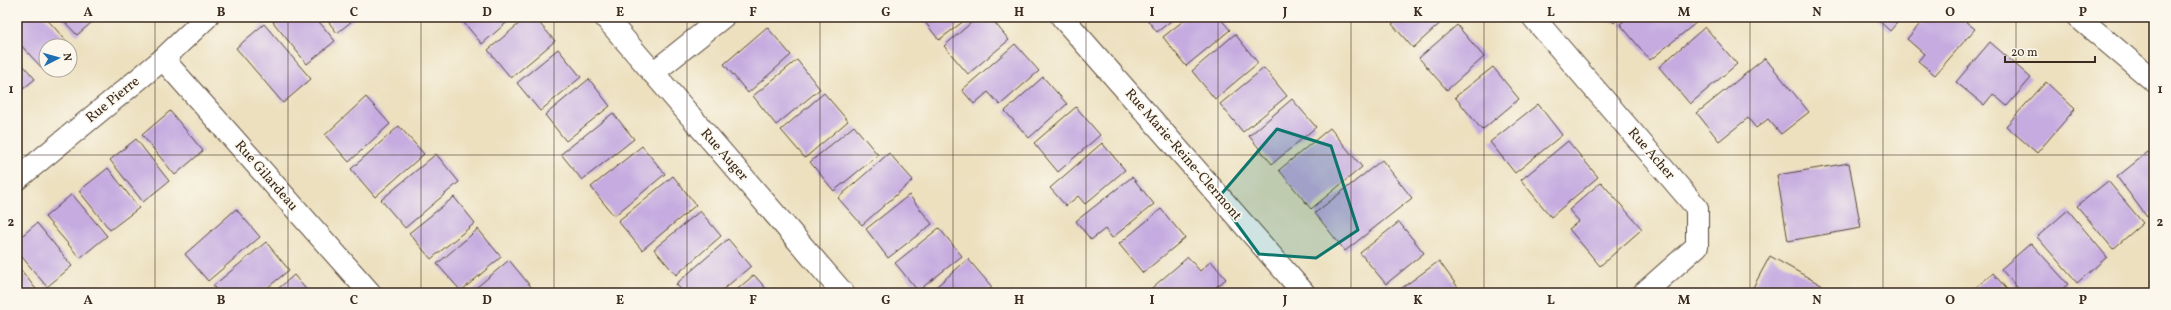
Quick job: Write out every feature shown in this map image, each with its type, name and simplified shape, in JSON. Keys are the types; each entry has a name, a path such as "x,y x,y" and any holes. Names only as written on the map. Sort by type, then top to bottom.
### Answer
{"street":[{"name":"Rue Pierre","path":"17,179 163,59 207,17"},
{"name":"Rue Auger","path":"605,17 843,293"},
{"path":"653,73 723,17"},
{"name":"Rue Marie-Reine-Clermont","path":"1062,17 1304,293"},
{"name":"Rue Acher","path":"1533,17 1697,208 1697,246 1644,293"},
{"path":"2078,17 2154,81"},
{"name":"Rue Gilardeau","path":"163,59 370,293"}],"highlighted area":[{"path":"1277,129 1331,146 1358,230 1316,258 1259,254 1218,198"}],"building":[{"path":"19,17 45,17 64,38 38,38 38,64 17,41 17,19"},
{"path":"60,17 98,17 77,35"},
{"path":"279,17 315,17 335,41 307,64 273,22"},
{"path":"325,17 357,17 337,33"},
{"path":"459,17 513,17 482,44"},
{"path":"527,17 534,17 555,41 511,78 488,50"},
{"path":"921,17 969,17 939,40"},
{"path":"978,17 990,17 1009,40 968,74 944,46"},
{"path":"1145,17 1176,17 1157,32"},
{"path":"1188,17 1219,17 1230,30 1186,66 1163,37"},
{"path":"1400,17 1447,17 1413,48 1392,24"},
{"path":"1608,17 1621,17 1614,23"},
{"path":"1629,17 1693,17 1697,22 1650,60 1620,24"},
{"path":"1875,17 1902,17 1890,31"},
{"path":"1926,17 1960,17 1975,29 1935,75 1918,61 1924,54 1907,39"},
{"path":"264,24 311,79 283,103 236,48"},
{"path":"1457,25 1484,57 1447,90 1419,58"},
{"path":"767,27 791,55 748,93 724,64"},
{"path":"1705,27 1737,64 1690,104 1659,67"},
{"path":"1235,34 1258,63 1215,99 1192,71"},
{"path":"1990,42 2031,78 2007,106 1993,94 1984,105 1956,82"},
{"path":"1015,44 1039,71 1000,105 988,92 974,104 962,90"},
{"path":"558,49 581,77 540,111 517,83"},
{"path":"17,58 35,79 17,94"},
{"path":"1765,58 1809,112 1781,134 1768,119 1756,128 1748,118 1719,141 1697,113"},
{"path":"797,60 820,89 776,125 753,96"},
{"path":"1493,67 1519,99 1482,130 1455,97"},
{"path":"1264,68 1287,96 1243,132 1220,104"},
{"path":"1043,77 1067,104 1029,138 1005,111"},
{"path":"589,79 610,106 566,141 545,115"},
{"path":"2046,82 2075,109 2037,153 2006,126"},
{"path":"824,93 848,121 805,158 781,130"},
{"path":"366,97 390,124 349,162 325,135"},
{"path":"1292,99 1316,127 1272,164 1249,136"},
{"path":"1538,104 1562,135 1515,173 1490,142"},
{"path":"1076,107 1100,135 1058,172 1034,143"},
{"path":"170,111 203,151 175,175 142,135"},
{"path":"613,113 634,139 582,180 561,154"},
{"path":"399,126 424,154 375,197 351,169"},
{"path":"854,126 878,155 834,191 810,162"},
{"path":"1330,128 1362,167 1311,209 1279,170"},
{"path":"136,139 169,181 143,202 110,160"},
{"path":"1568,141 1598,177 1551,217 1521,180"},
{"path":"1102,143 1125,170 1085,204 1078,196 1066,206 1050,188"},
{"path":"642,146 665,174 614,216 591,187"},
{"path":"2148,152 2154,160 2154,211 2147,217 2117,177"},
{"path":"889,153 913,180 862,225 838,198"},
{"path":"436,154 459,182 405,228 381,200"},
{"path":"1382,160 1412,198 1345,251 1315,213"},
{"path":"1849,163 1861,228 1788,241 1777,175"},
{"path":"108,168 139,208 110,230 79,191"},
{"path":"673,176 696,205 642,250 618,221"},
{"path":"1132,177 1154,204 1112,238 1105,229 1091,240 1076,221"},
{"path":"2108,181 2143,223 2113,249 2077,206"},
{"path":"1601,182 1642,229 1600,266 1569,229 1579,221 1569,210"},
{"path":"72,194 107,236 80,258 45,217"},
{"path":"909,195 932,224 888,258 866,229"},
{"path":"454,197 475,223 431,259 409,233"},
{"path":"236,209 260,237 208,281 185,254"},
{"path":"1161,209 1185,238 1143,273 1119,244"},
{"path":"2068,210 2107,257 2077,283 2037,237"},
{"path":"700,211 721,236 676,275 654,249"},
{"path":"1399,222 1424,253 1386,284 1360,253"},
{"path":"37,223 72,266 47,287 17,251 17,240"},
{"path":"939,228 962,256 918,291 895,263"},
{"path":"478,229 501,257 461,291 437,264"},
{"path":"728,239 751,266 719,293 684,293 676,284"},
{"path":"266,242 289,270 261,293 219,293 213,286"},
{"path":"2031,243 2068,284 2058,293 2022,293 2001,269"},
{"path":"1770,256 1823,286 1819,293 1750,293"},
{"path":"1188,257 1200,271 1211,261 1226,279 1209,293 1146,293"},
{"path":"968,259 992,287 985,293 929,293"},
{"path":"509,260 532,288 526,293 470,293"},
{"path":"1439,261 1462,293 1395,293"},
{"path":"17,265 39,293 17,293"},
{"path":"1993,273 2010,293 1969,293"},
{"path":"294,275 309,293 273,293"},
{"path":"754,275 770,293 733,293"}]}
